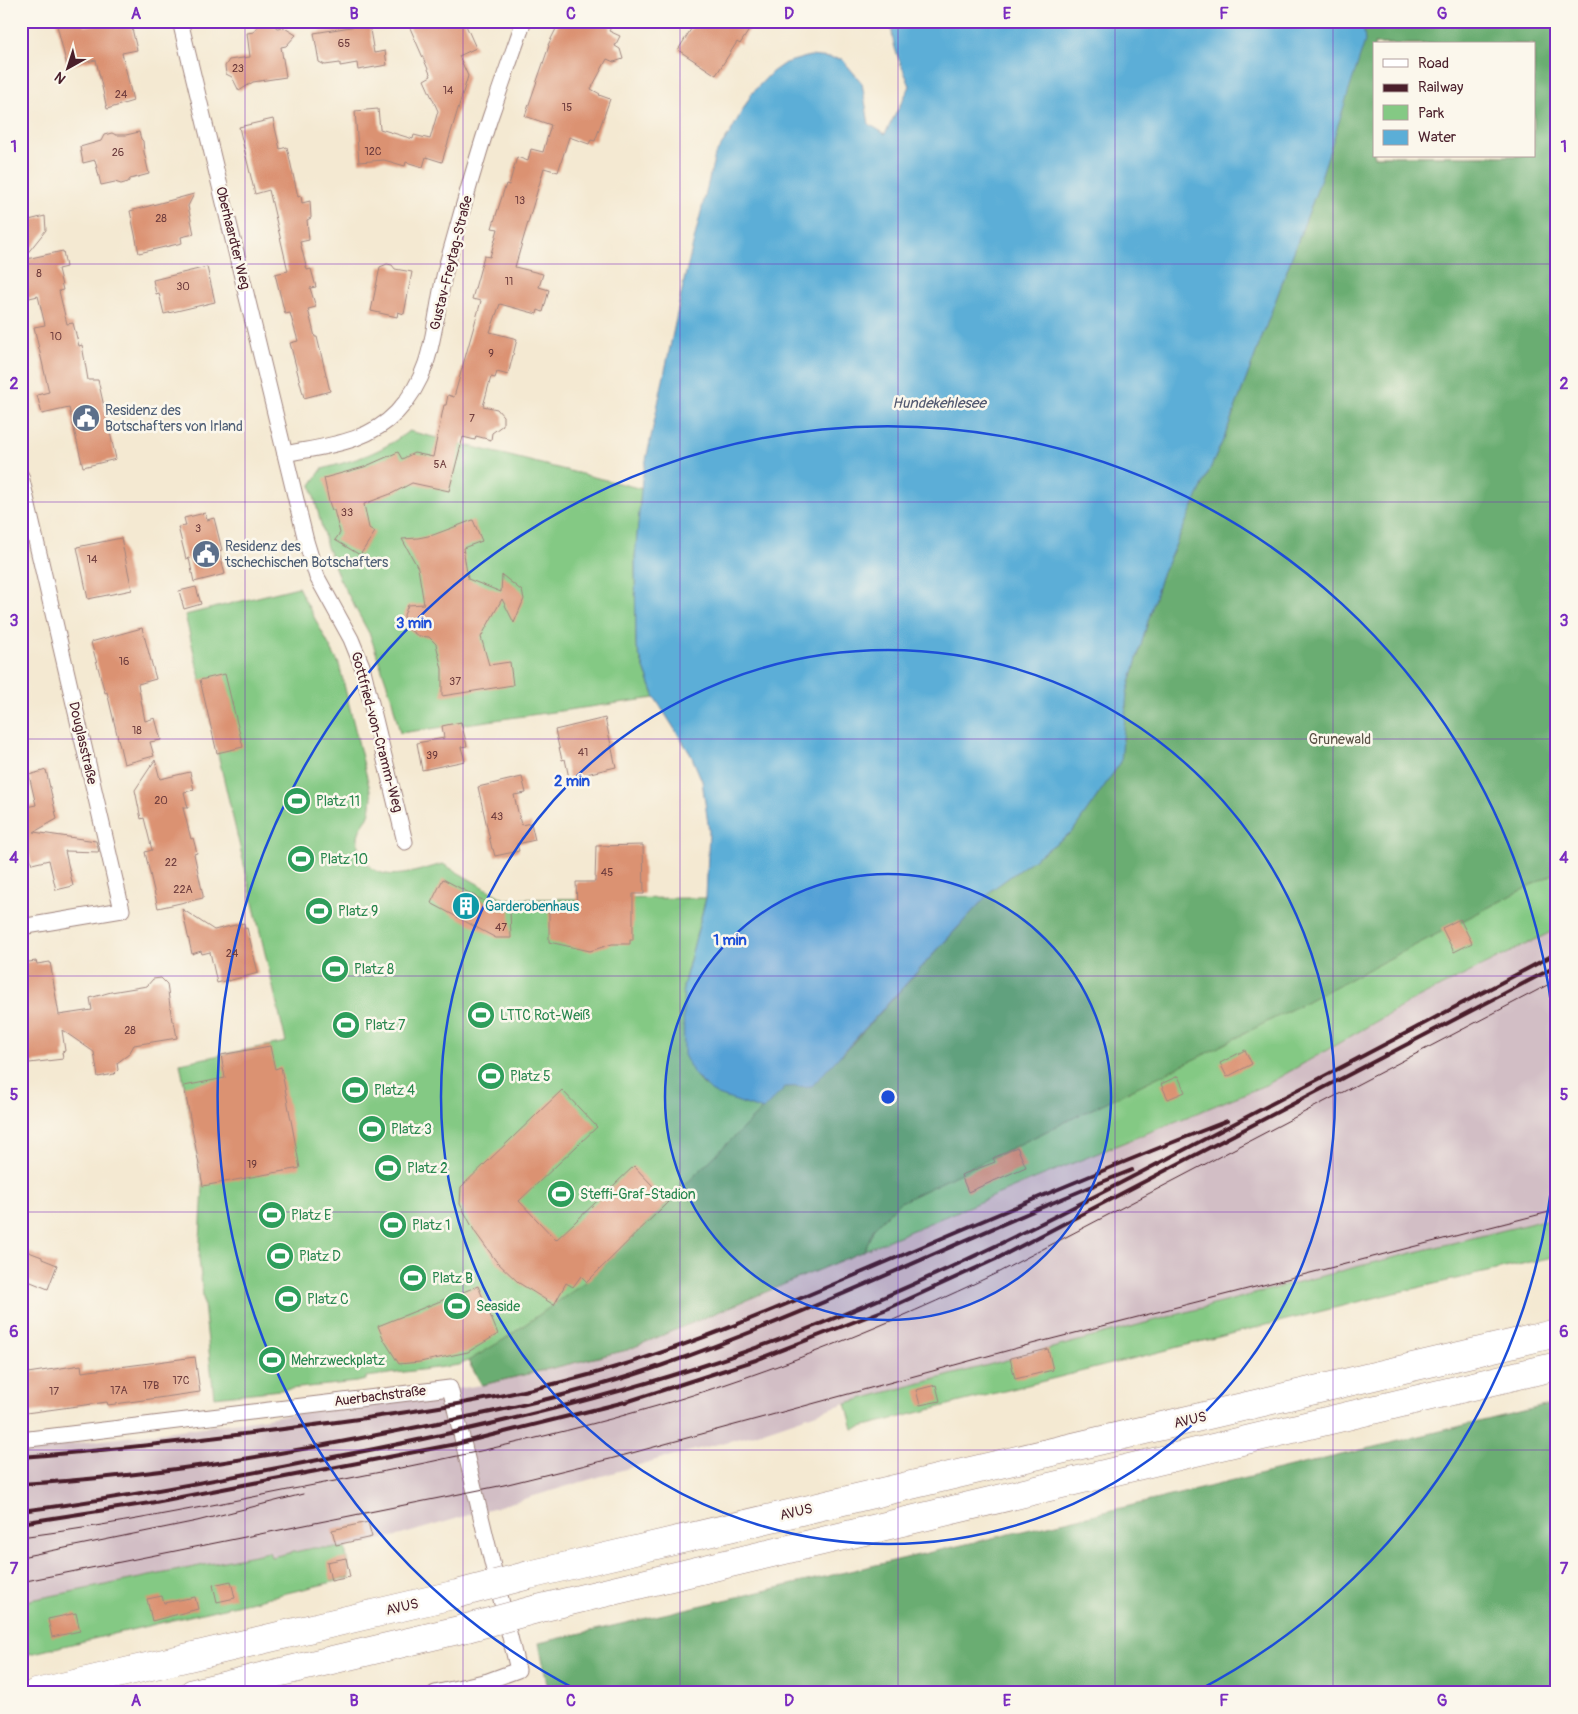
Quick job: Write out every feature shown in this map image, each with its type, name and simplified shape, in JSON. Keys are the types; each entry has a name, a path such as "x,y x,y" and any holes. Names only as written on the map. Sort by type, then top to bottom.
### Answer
{"highway":[{"name":"AVUS","path":"36,1693 1557,1333"},
{"path":"194,1693 467,1628 537,1609 1557,1366"}],"street":[{"name":"Oberhaardter Weg","path":"180,21 285,454"},
{"name":"Gustav-Freytag-Straße","path":"285,454 351,440 365,435 395,414 416,389 427,364 446,267 487,129 524,21"},
{"name":"Gottfried-von-Cramm-Weg","path":"285,454 306,542 317,577 351,639 362,666 405,842"},
{"name":"Douglasstraße","path":"21,476 122,910 21,928"},
{"name":"Auerbachstraße","path":"21,1440 450,1388 518,1670 488,1680 435,1693"}],"shaded area":[{"path":"1557,929 1557,1217 1348,1269 846,1403 749,1436 656,1460 401,1535 345,1548 313,1548 270,1557 269,1552 21,1602 21,1449 233,1423 482,1385 627,1350 1039,1177 1268,1084 1410,1002"}],"green space":[{"path":"1363,21 1557,21 1557,929 1410,1002 1268,1084 1039,1177 627,1350 482,1385 468,1361 459,1365 366,1377 366,1380 356,1382 214,1397 199,1259 203,1186 180,1063 286,1042 185,615 298,587 339,664 372,798 369,815 359,832 359,848 366,863 374,870 393,875 443,864 504,899 706,898 683,987 694,1074 703,1084 718,1095 1364,41"},
{"name":"Grunewald","path":"1363,21 1557,21 1557,872 1205,1054 899,1203 874,1228 864,1251 627,1350 482,1385 468,1361 503,1340 587,1281 785,1087 843,1054 993,889 1073,831 1121,762 1127,693 1161,577 1224,438 1317,190 1364,41"},
{"path":"409,431 642,489 635,557 636,646 655,698 400,733 391,696 370,635 339,578 327,547 311,485 322,469 367,455"},
{"path":"1557,1217 1557,1256 1386,1295 853,1429 846,1403 1348,1269"},
{"path":"1557,1403 1557,1693 537,1693 548,1690 539,1643 1100,1513"},
{"path":"313,1548 345,1548 350,1578 21,1656 21,1602 269,1552 271,1557"}],"water":[{"name":"Hundekehlesee","path":"893,21 1363,21 1365,41 1317,190 1224,438 1161,577 1127,693 1121,762 1073,831 993,889 812,1086 785,1087 763,1110 711,1091 694,1074 684,1055 683,987 706,898 709,831 702,781 691,755 655,698 636,646 635,557 642,479 684,281 715,155 730,133 752,93 772,72 785,63 810,56 842,59 862,83 869,124 885,134 910,86 894,46"}],"building":[{"path":"56,21 82,21 84,26 114,22 116,28 131,24 137,50 122,53 133,101 107,109 96,60 67,66"},
{"path":"264,21 277,28 283,27 296,35 286,46 281,47 286,77 253,82 239,91 232,77 226,74 225,66 229,60 250,57 247,33 254,32 259,24"},
{"path":"407,21 464,21 476,48 459,56 468,76 442,162 426,157 423,167 406,162 405,166 384,160 359,162 355,111 378,109 380,129 413,139 414,135 430,139 438,111 424,80 431,76"},
{"path":"560,21 600,21 611,27 609,31 620,36 615,46 620,49 623,59 614,62 607,59 591,89 599,95 610,99 595,141 591,140 589,144 569,137 558,172 544,168 515,267 543,274 539,287 549,290 543,312 538,310 537,314 500,304 490,332 517,339 508,375 497,372 495,378 491,377 483,406 497,409 503,416 503,425 492,433 491,440 476,436 475,440 463,437 449,491 412,483 393,493 364,504 369,528 375,532 360,555 335,540 340,533 334,510 332,510 329,502 324,478 364,467 398,452 402,459 414,453 433,457 444,405 446,405 448,395 454,397 481,301 472,299 484,256 490,257 498,229 492,228 506,184 509,185 517,157 528,161 531,149 543,152 551,125 525,116 548,45"},
{"path":"696,21 755,21 740,44 737,42 716,75 678,50"},
{"path":"369,24 374,53 385,51 387,65 358,70 357,63 340,66 340,63 325,65 319,62 314,33"},
{"path":"273,119 280,149 287,147 298,197 301,196 302,203 310,201 311,218 307,220 309,240 300,242 307,270 311,269 316,287 310,288 316,307 308,309 330,391 304,398 290,343 298,341 290,313 285,314 275,274 288,271 269,190 255,194 239,127"},
{"path":"139,132 143,141 149,174 130,179 128,182 121,184 115,182 101,185 95,160 83,163 80,147 101,141 104,135 112,133 126,135"},
{"path":"194,194 188,206 194,234 181,237 182,243 139,253 130,211"},
{"path":"45,216 46,230 22,260 63,251 66,267 58,269 63,290 59,291 67,324 73,323 79,346 82,345 88,380 98,380 116,459 83,467 69,408 42,414 37,395 49,392 34,327 45,325 38,296 21,300 21,226 26,225 25,221"},
{"path":"387,264 392,265 395,269 412,272 404,314 398,312 397,317 371,311 380,267"},
{"path":"207,267 215,302 164,314 159,293 156,294 153,280"},
{"path":"205,513 207,520 214,518 222,550 219,551 225,574 194,582 189,558 186,559 178,527 186,526 184,518"},
{"path":"473,520 482,541 463,548 468,579 501,592 502,575 522,591 524,599 514,623 502,599 481,637 489,665 510,662 513,685 442,696 442,669 436,644 429,637 418,636 406,627 404,615 408,605 424,604 418,568 402,539 433,535"},
{"path":"121,538 132,590 88,599 77,547"},
{"path":"196,587 201,604 184,609 179,591"},
{"path":"142,628 156,679 138,684 145,721 155,718 161,740 150,742 154,756 124,764 107,692 105,693 91,642"},
{"path":"225,674 243,747 217,753 200,680"},
{"path":"605,718 616,767 569,778 565,759 562,760 555,730"},
{"path":"461,722 467,746 461,747 465,761 422,770 417,743 444,738 442,726"},
{"path":"155,760 160,779 190,772 194,790 184,792 188,808 183,808 191,839 193,838 197,853 194,854 203,895 203,898 158,908 145,852 152,850 144,818 141,819 135,790"},
{"path":"46,770 57,819 34,832 96,841 99,852 65,851 73,886 56,890 49,860 32,864 29,854 21,852 21,808 36,805 29,775"},
{"path":"522,777 526,793 514,795 521,825 531,823 535,840 517,844 519,851 495,856 478,787"},
{"path":"643,845 644,894 633,894 633,940 630,940 630,944 612,944 590,951 549,942 549,912 551,912 551,908 577,907 576,882 595,882 596,846"},
{"name":"Garderobenhaus","path":"443,879 501,910 510,910 511,938 496,938 431,903"},
{"path":"182,909 214,930 244,923 245,929 247,928 258,973 217,983 210,952 202,954 201,951 192,954"},
{"path":"1460,919 1472,943 1454,952 1442,928"},
{"path":"36,961 37,964 50,962 59,1015 92,1010 90,998 111,992 147,986 153,979 161,978 167,984 172,1021 174,1021 177,1038 134,1045 129,1054 117,1063 118,1070 114,1074 98,1077 94,1052 62,1030 65,1051 62,1052 63,1059 21,1064 21,963"},
{"path":"270,1046 275,1069 281,1067 300,1168 203,1186 184,1086 225,1078 221,1055"},
{"path":"1245,1050 1252,1064 1227,1077 1220,1063"},
{"path":"1178,1076 1185,1092 1168,1099 1161,1084"},
{"name":"Steffi-Graf-Stadion","path":"562,1090 597,1127 519,1201 556,1240 634,1166 668,1202 587,1282 581,1276 573,1287 566,1283 554,1305 519,1283 496,1261 475,1232 460,1204 461,1187"},
{"path":"1017,1147 1026,1167 968,1192 961,1175 995,1162 993,1158"},
{"path":"21,1249 57,1265 48,1289 21,1278"},
{"name":"Seaside","path":"478,1286 498,1334 468,1352 420,1362 399,1364 384,1340 378,1326"},
{"path":"1048,1349 1053,1370 1015,1379 1010,1358"},
{"path":"195,1357 200,1392 108,1405 107,1402 26,1413 21,1374 81,1365 82,1372"},
{"path":"936,1385 940,1401 920,1405 916,1390"},
{"path":"368,1522 372,1537 336,1545 332,1530"},
{"path":"346,1558 350,1577 331,1581 327,1562"},
{"path":"231,1581 235,1598 217,1602 213,1585"},
{"path":"162,1596 164,1603 195,1597 198,1609 152,1621 147,1599"},
{"path":"76,1613 80,1631 52,1637 48,1619"}],"tram line":[{"path":"21,1537 192,1509 476,1452 612,1419 745,1378 831,1346 999,1272 1557,980"},
{"path":"21,1582 504,1485 610,1459 1028,1345 1557,1210"},
{"path":"21,1557 197,1521 303,1494"}],"railway":[{"path":"21,1511 210,1481 445,1434 566,1406 685,1372 802,1331 939,1273 1029,1230 1557,953"},
{"path":"21,1523 150,1503 456,1444 629,1401 756,1360 887,1309 996,1259 1557,966"},
{"path":"21,1457 160,1444 379,1416 459,1404 577,1378 653,1355 726,1329 1066,1186 1227,1121"},
{"path":"21,1484 163,1471 257,1457 464,1418 598,1386 663,1365 782,1320 1132,1170"}],"place":[{"name":"Residenz des Botschafters von Irland","path":"86,418"},
{"name":"Residenz des tschechischen Botschafters","path":"206,554"},
{"name":"Platz 11","path":"297,801"},
{"name":"Platz 10","path":"301,859"},
{"name":"Garderobenhaus","path":"466,906"},
{"name":"Platz 9","path":"319,911"},
{"name":"Platz 8","path":"335,969"},
{"name":"LTTC Rot-Weiß","path":"481,1015"},
{"name":"Platz 7","path":"346,1025"},
{"name":"Platz 5","path":"491,1076"},
{"name":"Platz 4","path":"355,1090"},
{"name":"Platz 3","path":"372,1129"},
{"name":"Platz 2","path":"388,1168"},
{"name":"Steffi-Graf-Stadion","path":"561,1194"},
{"name":"Platz E","path":"272,1215"},
{"name":"Platz 1","path":"393,1225"},
{"name":"Platz D","path":"280,1256"},
{"name":"Platz B","path":"413,1278"},
{"name":"Platz C","path":"288,1299"},
{"name":"Seaside","path":"457,1306"},
{"name":"Mehrzweckplatz","path":"272,1360"}]}
